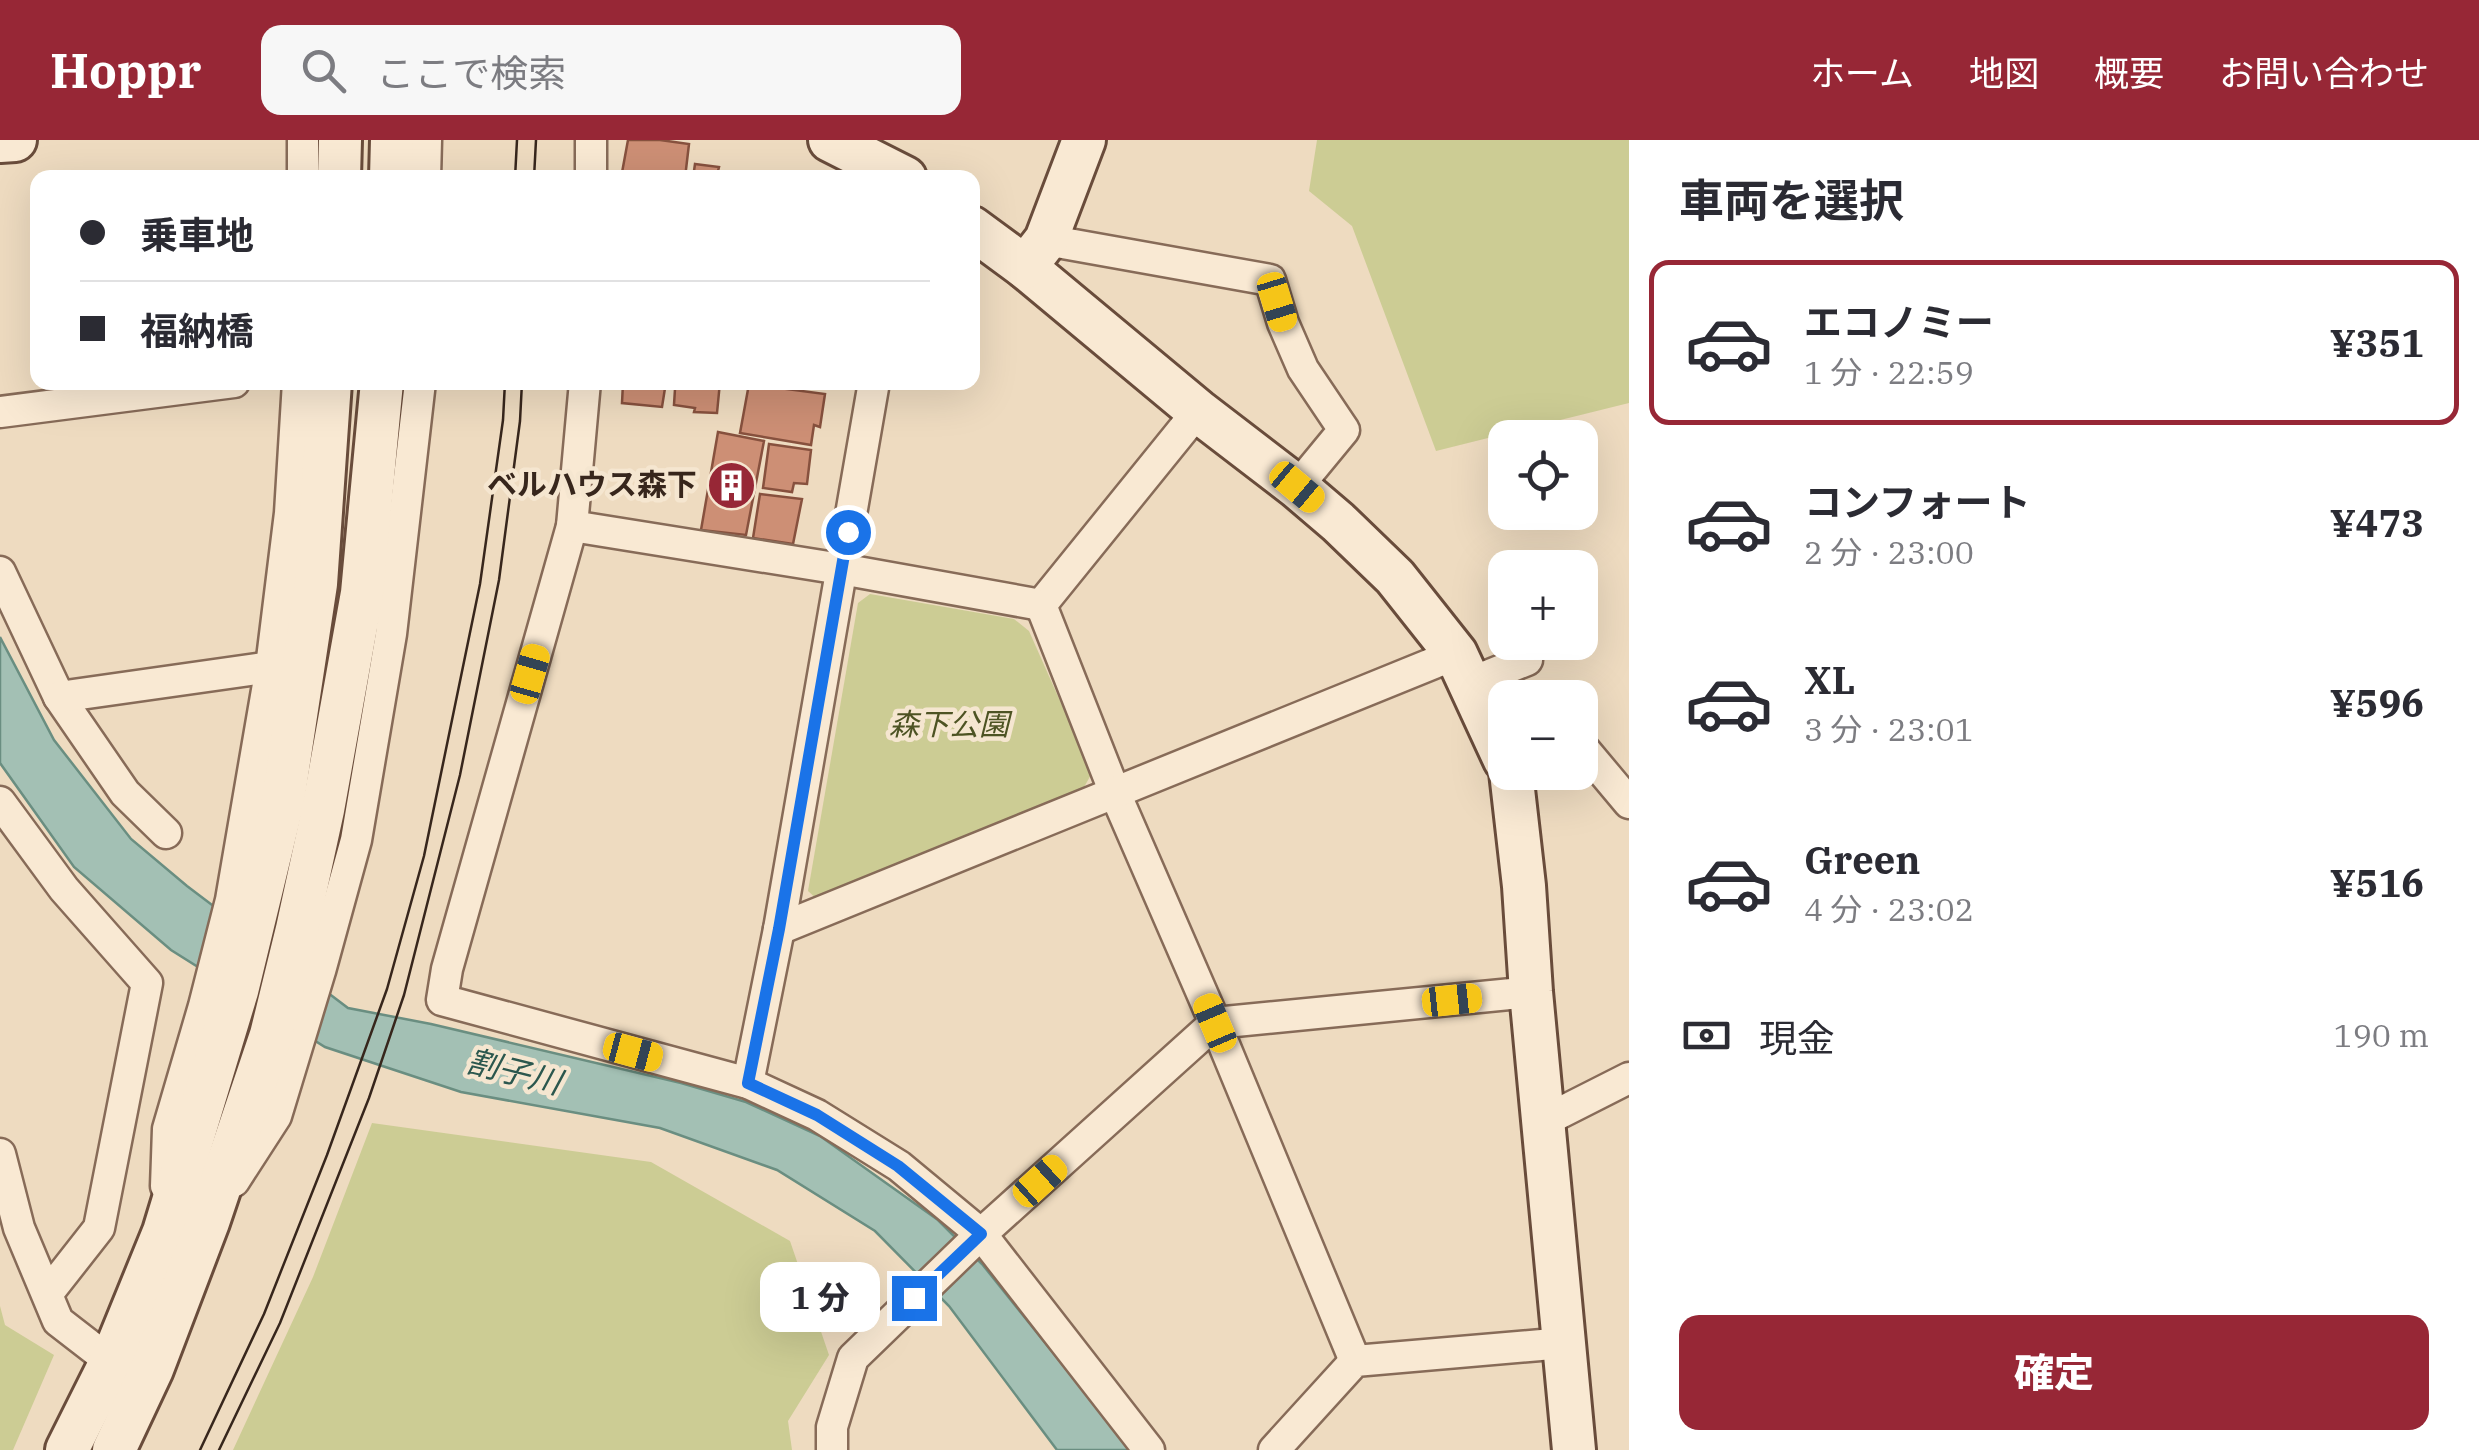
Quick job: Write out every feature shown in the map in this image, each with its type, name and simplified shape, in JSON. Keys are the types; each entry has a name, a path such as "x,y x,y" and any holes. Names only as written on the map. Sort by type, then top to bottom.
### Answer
{"street":[{"path":"0,140 14,140"},
{"path":"302,170 304,140"},
{"path":"339,170 340,140"},
{"path":"391,170 392,140"},
{"path":"425,170 426,140"},
{"path":"591,170 592,140"},
{"path":"830,140 891,170"},
{"path":"887,140 903,170"},
{"path":"1035,254 1084,140"},
{"path":"980,231 1035,254 1270,280 1283,323 1304,369 1344,430 1297,487"},
{"path":"1035,254 1198,410 1297,487 1395,577 1463,668 1488,721"},
{"path":"0,412 172,390"},
{"path":"164,1232 168,1129 230,900 271,667 290,512 298,390"},
{"path":"208,1222 210,1154 237,992 284,801 316,584 329,390"},
{"path":"67,1450 110,1362 164,1232 210,1154 271,1034 323,810 362,593 381,390"},
{"path":"114,1450 152,1369 208,1222 276,1116 320,971 356,840 388,652 419,390"},
{"path":"584,390 572,526 447,970 442,1000 748,1083 817,1115 898,1166 981,1234 1149,1450"},
{"path":"748,1083 779,929 873,390"},
{"path":"1041,605 1198,410"},
{"path":"572,526 1041,605"},
{"path":"0,572 59,697 125,794 166,833"},
{"path":"1041,605 1115,792 1354,1361"},
{"path":"779,929 1115,792 1463,668 1527,660"},
{"path":"59,697 271,667"},
{"path":"1598,767 1629,803"},
{"path":"1513,790 1574,1450"},
{"path":"0,802 64,889 147,983 99,1228 48,1294"},
{"path":"832,1450 832,1427 852,1358 981,1234 1215,1023 1531,992"},
{"path":"1544,1121 1629,1078"},
{"path":"0,1154 19,1228 58,1321 110,1362 152,1369"},
{"path":"1274,1450 1354,1361 1564,1343"}],"green space":[{"path":"1317,140 1629,140 1629,403 1561,420 1488,420 1488,438 1436,451 1352,226 1309,191"},
{"name":"森下公園","path":"870,594 1014,619 1029,631 1092,773 1083,789 819,901 808,891 858,603"},
{"path":"372,1123 651,1162 790,1241 829,1355 788,1421 792,1450 233,1450 313,1277"},
{"path":"0,1306 5,1325 54,1355 13,1450 0,1450"}],"water":[{"name":"割子川","path":"0,637 54,740 131,839 348,1008 681,1083 746,1102 820,1136 938,1220 982,1264 1131,1450 1057,1450 949,1306 875,1231 777,1170 660,1128 461,1092 325,1047 171,950 74,867 0,763"}],"building":[{"path":"628,140 689,144 686,170 622,170"},
{"path":"695,164 719,167 718,170 694,170"},
{"path":"623,390 665,390 662,407 622,403"},
{"path":"675,390 719,390 717,413 694,412 695,408 674,405"},
{"path":"748,390 825,394 820,427 814,425 811,445 740,433"},
{"name":"ベルハウス森下","path":"718,432 764,441 746,535 701,530"},
{"path":"769,444 811,450 807,484 794,483 792,492 763,488"},
{"path":"760,494 802,499 793,544 753,538"}],"tram line":[{"path":"515,170 517,140"},
{"path":"534,170 536,140"},
{"path":"200,1450 264,1314 387,989 424,856 480,584 505,390"},
{"path":"219,1450 280,1323 369,1098 404,995 460,775 499,580 522,390"}],"place":[{"name":"ベルハウス森下","path":"732,485"}],"route":[{"path":"848,532 779,929 748,1083 817,1115 898,1166 981,1234 914,1298"}]}
